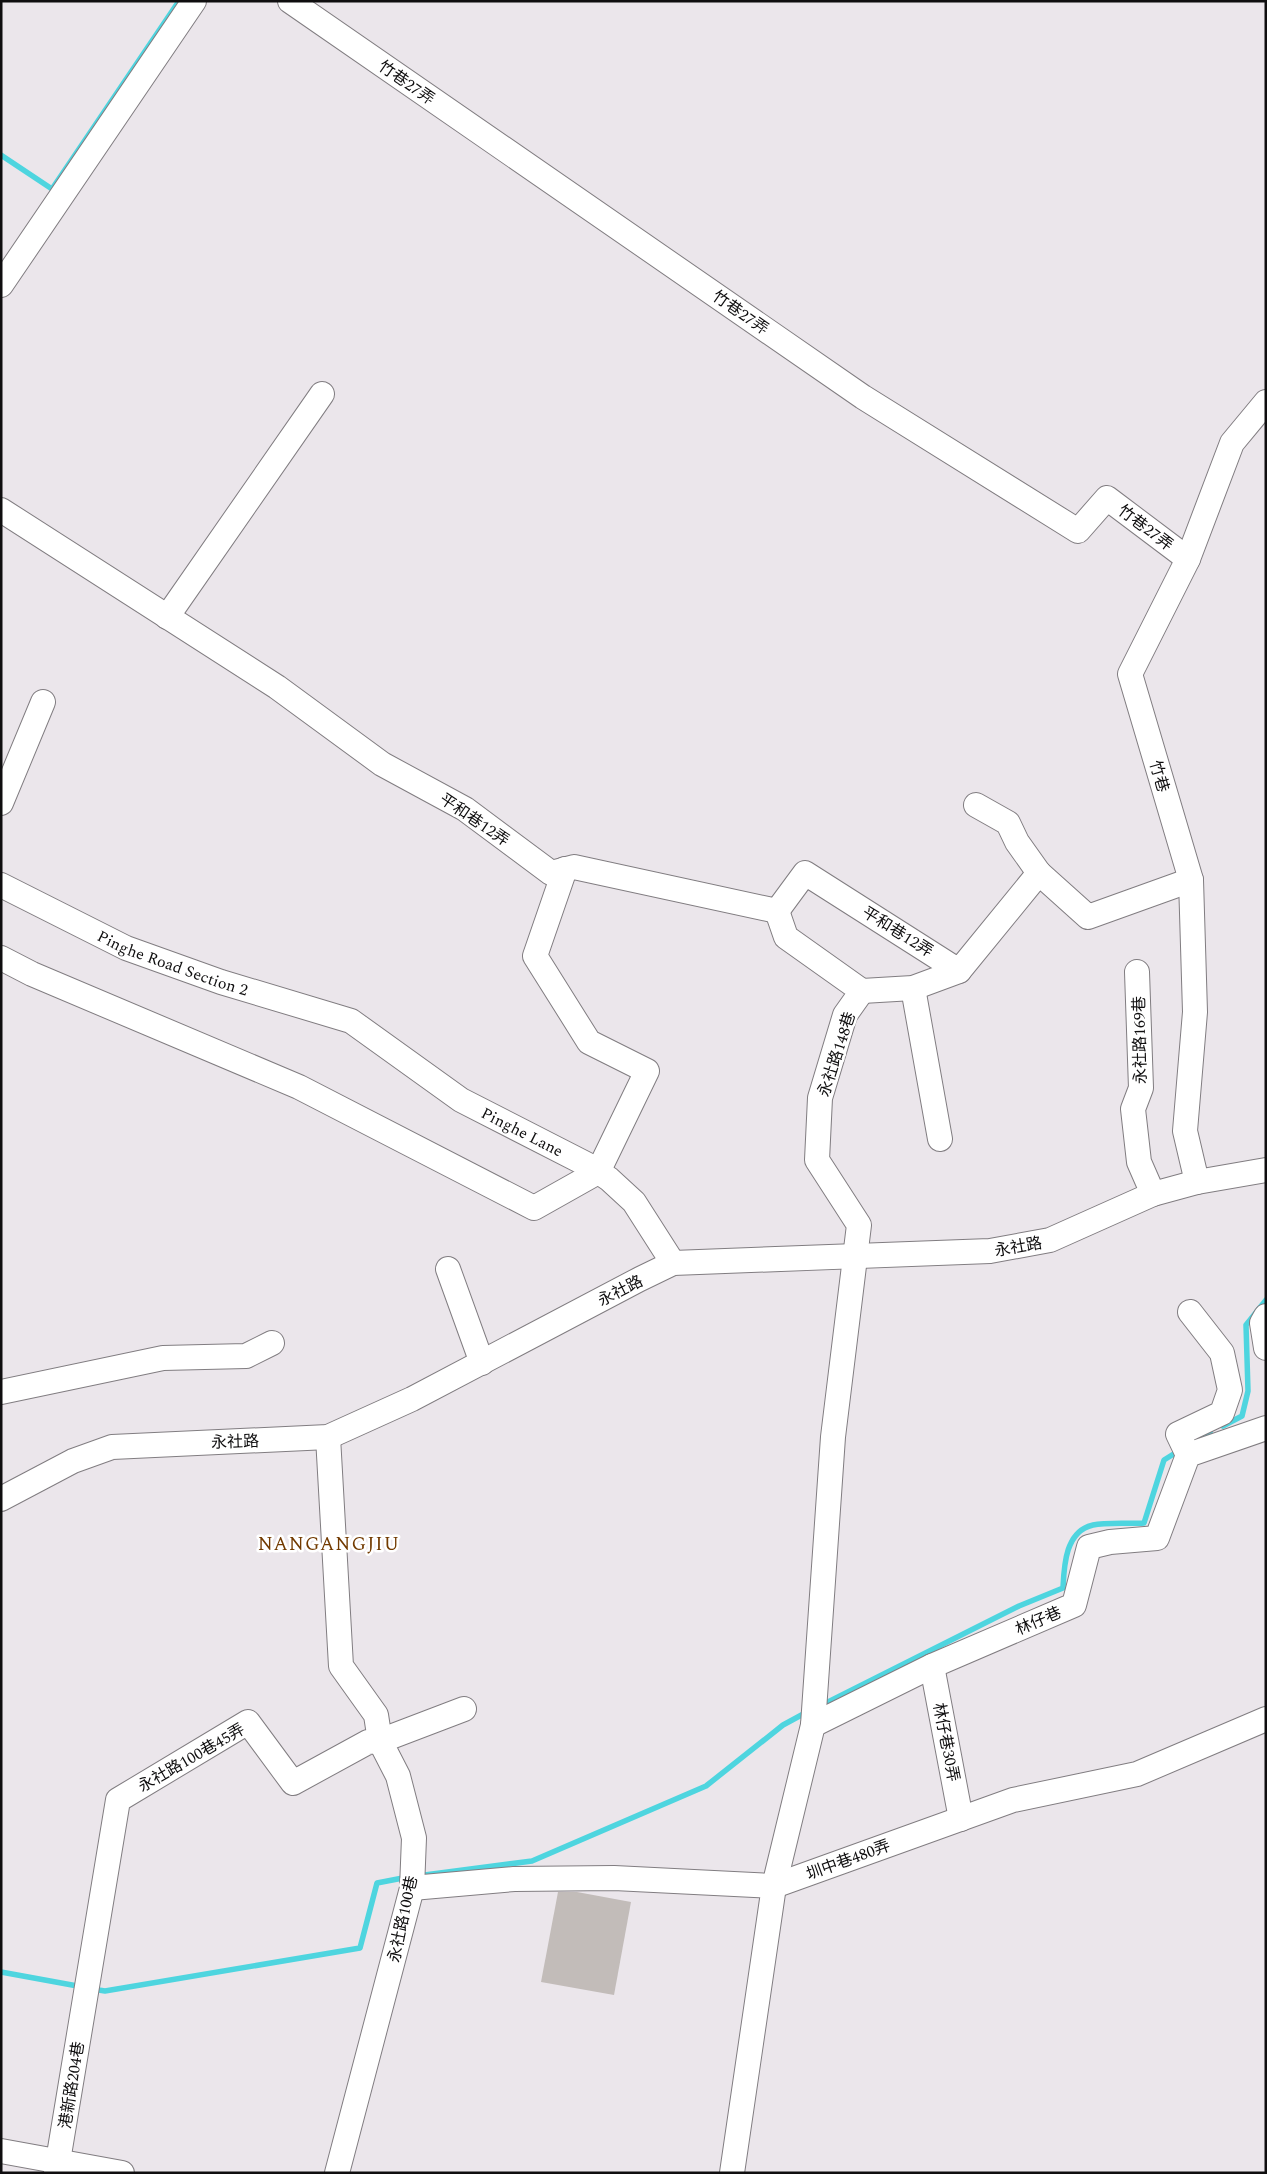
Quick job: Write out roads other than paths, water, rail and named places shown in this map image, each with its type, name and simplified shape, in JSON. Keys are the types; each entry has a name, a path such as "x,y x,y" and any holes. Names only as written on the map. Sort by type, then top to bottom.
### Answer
{"street":[{"path":"1,285 194,1"},
{"name":"竹巷27弄","path":"290,1 863,397 1078,531 1107,498 1188,559"},
{"path":"3,515 167,616 322,394"},
{"name":"竹巷","path":"1197,1182 1184,1131 1194,1012 1191,880 1130,674 1188,559 1232,442 1266,402"},
{"name":"平和巷12弄","path":"167,616 277,687 382,764 465,809 550,873 574,867 777,911 805,873 959,971"},
{"path":"1,803 43,702"},
{"path":"976,805 1008,823 1017,842 1039,874 1088,918 1191,880"},
{"path":"1,958 32,974 300,1087 534,1208 598,1172 647,1071 589,1042 535,956 565,869"},
{"path":"862,991 913,988 959,971 1039,874"},
{"name":"Pinghe Road Section 2","path":"1,885 126,948 221,982 351,1021"},
{"name":"永社路148巷","path":"732,2173 774,1886 813,1725 833,1437 859,1225 817,1160 820,1098 845,1014 862,991 786,937 777,911"},
{"name":"永社路169巷","path":"1137,972 1141,1088 1133,1109 1139,1162 1154,1194"},
{"path":"913,988 940,1139"},
{"name":"Pinghe Lane","path":"351,1021 461,1100 598,1172 634,1202 673,1263"},
{"name":"永社路","path":"1,1499 73,1460 112,1447 328,1437 412,1399 673,1263 990,1251 1050,1240 1154,1194 1197,1182 1266,1170"},
{"path":"448,1269 482,1363"},
{"path":"1190,1312 1222,1353 1230,1390 1222,1413 1178,1434 1188,1455 1266,1428"},
{"path":"1266,1316 1262,1323 1266,1348"},
{"path":"1,1392 163,1358 246,1356 272,1343"},
{"name":"永社路100巷","path":"328,1437 341,1666 376,1715 380,1741 398,1776 414,1838 412,1888 337,2173"},
{"name":"林仔巷","path":"813,1725 932,1666 1074,1605 1089,1547 1110,1542 1157,1538 1188,1455"},
{"name":"林仔巷30弄","path":"932,1666 961,1819"},
{"name":"永社路100巷45弄","path":"87,1988 118,1800 248,1722 293,1783 368,1742 380,1741 464,1710"},
{"name":"圳中巷480弄","path":"412,1888 524,1879 614,1878 774,1886 1013,1800 1137,1774 1266,1719"},
{"name":"港新路204巷","path":"58,2167 87,1988"},
{"path":"1,2151 58,2167 122,2173"}],"waterway":[{"path":"1,155 52,189 179,1"},
{"path":"1223,1426 1242,1416 1248,1391 1246,1325 1266,1300"},
{"path":"1190,1443 1210,1432"},
{"path":"820,1706 1019,1606 1063,1588 1068,1551 1071,1542 1077,1534 1093,1525 1144,1523 1164,1460 1180,1450"},
{"path":"417,1876 532,1861 706,1786 783,1725 807,1712"},
{"path":"92,1989 105,1991 360,1948 377,1883 408,1877"},
{"path":"1,1972 83,1987"}],"district":[{"name":"NANGANGJIU","path":"329,1543"}]}
